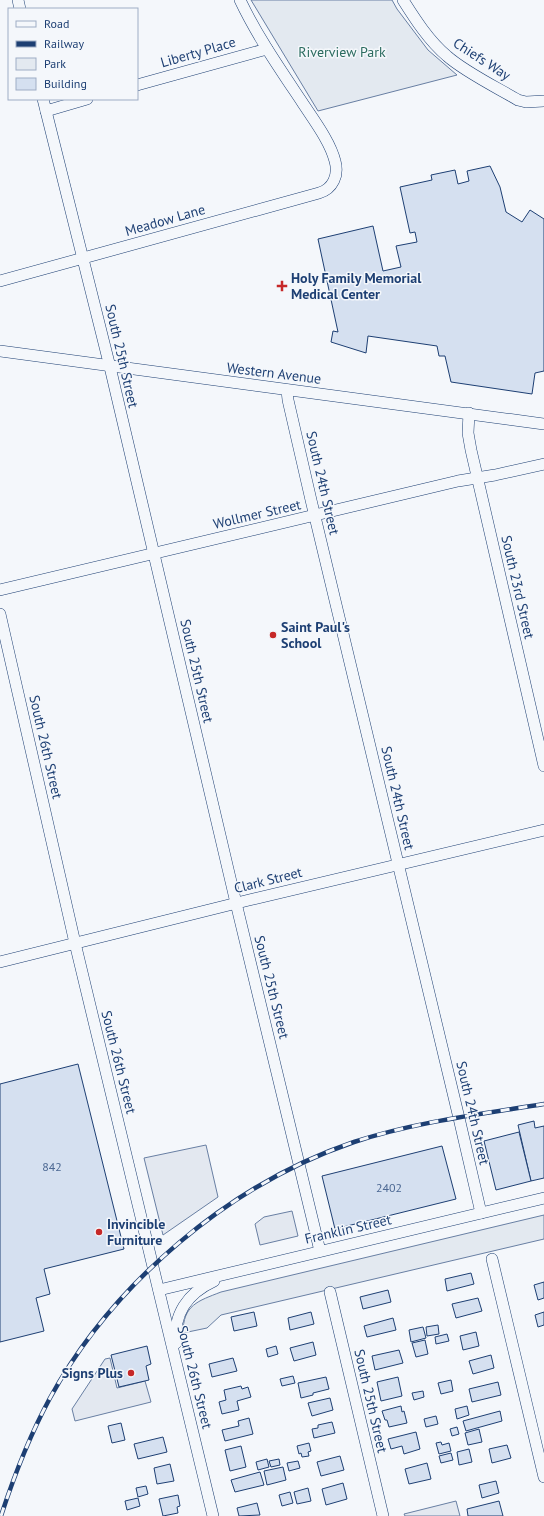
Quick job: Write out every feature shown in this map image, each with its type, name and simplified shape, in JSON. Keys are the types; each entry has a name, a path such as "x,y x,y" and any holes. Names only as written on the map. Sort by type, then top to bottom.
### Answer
{"street":[{"path":"240,0 266,49"},
{"name":"Chiefs Way","path":"403,0 413,15 447,56 518,100 533,102 544,101"},
{"name":"Liberty Place","path":"138,85 266,49"},
{"name":"Meadow Lane","path":"0,281 326,191 331,187 334,181 336,165 331,151 309,114 266,49"},
{"name":"South 25th Street","path":"43,100 110,366 236,903 320,1251"},
{"path":"46,110 83,100"},
{"name":"Western Avenue","path":"0,351 544,424"},
{"name":"South 24th Street","path":"287,390 288,400 315,515 481,1213"},
{"name":"South 23rd Street","path":"469,413 468,436 544,766"},
{"name":"Wollmer Street","path":"0,590 458,481 544,464"},
{"name":"South 26th Street","path":"0,614 75,943 213,1516"},
{"name":"Clark Street","path":"0,962 236,903 544,830"},
{"name":"Franklin Street","path":"159,1290 544,1198"},
{"path":"492,1259 544,1477"},
{"path":"178,1372 175,1334 176,1324 188,1300 206,1285 238,1271"},
{"name":"South 25th Street","path":"330,1292 383,1516"}],"green space":[{"name":"Riverview Park","path":"251,0 392,0 397,9 428,50 457,75 318,111"},
{"path":"544,1215 544,1239 221,1315 207,1328 183,1333 186,1316 193,1305 205,1298 221,1292"}],"shaded area":[{"path":"206,1145 218,1197 163,1235 144,1158"},
{"path":"292,1211 298,1236 260,1245 255,1224 264,1217"},
{"path":"110,1358 117,1388 145,1381 151,1402 75,1421 72,1409 105,1359"},
{"path":"456,1501 460,1516 405,1516 404,1514"}],"building":[{"path":"490,166 500,187 506,212 522,222 530,210 544,219 544,371 535,373 532,394 451,382 445,356 439,356 437,346 368,336 366,353 331,342 333,331 338,332 318,239 373,226 383,271 401,267 396,246 417,242 415,232 410,233 400,187 432,180 431,175 455,170 458,184 469,181 467,171"},
{"path":"78,1064 124,1249 44,1269 50,1294 36,1298 44,1331 0,1342 0,1084"},
{"path":"534,1121 535,1128 544,1126 544,1178 531,1181 518,1125"},
{"path":"519,1132 531,1181 496,1190 484,1141"},
{"path":"442,1146 456,1199 335,1229 322,1176"},
{"path":"471,1273 474,1284 447,1291 445,1279"},
{"path":"544,1282 544,1298 538,1300 534,1285"},
{"path":"388,1290 391,1302 363,1309 360,1297"},
{"path":"478,1298 482,1311 456,1318 452,1304"},
{"path":"254,1312 257,1326 234,1331 231,1317"},
{"path":"311,1312 314,1324 290,1330 288,1318"},
{"path":"544,1312 544,1325 538,1327 535,1315"},
{"path":"393,1318 396,1330 367,1337 364,1326"},
{"path":"438,1325 439,1334 427,1336 426,1327"},
{"path":"423,1327 426,1338 411,1342 409,1330"},
{"path":"476,1332 479,1346 463,1350 460,1336"},
{"path":"447,1334 449,1341 436,1344 435,1337"},
{"path":"425,1340 428,1354 416,1357 412,1343"},
{"path":"313,1342 316,1355 294,1361 290,1348"},
{"name":"Signs Plus","path":"147,1346 151,1364 146,1366 149,1380 119,1387 111,1355"},
{"path":"276,1346 278,1354 268,1357 266,1349"},
{"path":"399,1350 403,1363 375,1370 372,1356"},
{"path":"491,1355 494,1368 473,1374 469,1361"},
{"path":"233,1358 237,1371 212,1377 209,1364"},
{"path":"293,1376 295,1383 282,1386 280,1379"},
{"path":"326,1377 329,1389 301,1398 298,1383"},
{"path":"398,1377 402,1396 381,1401 377,1382"},
{"path":"451,1380 453,1391 441,1394 438,1383"},
{"path":"498,1382 501,1395 472,1402 469,1389"},
{"path":"241,1386 242,1389 248,1387 251,1397 237,1401 239,1410 222,1414 219,1402 226,1400 224,1390"},
{"path":"423,1391 424,1397 414,1400 412,1393"},
{"path":"330,1398 333,1410 312,1416 308,1403"},
{"path":"401,1406 407,1423 389,1427 382,1411"},
{"path":"467,1406 469,1415 457,1419 455,1409"},
{"path":"500,1411 502,1421 466,1431 463,1421"},
{"path":"436,1416 438,1424 426,1427 424,1419"},
{"path":"249,1418 253,1434 225,1441 222,1430 239,1426 238,1421"},
{"path":"332,1422 335,1433 314,1438 312,1429 318,1428 318,1425"},
{"path":"121,1423 125,1440 112,1443 108,1426"},
{"path":"457,1427 459,1434 452,1436 450,1429"},
{"path":"479,1429 482,1442 468,1445 465,1433"},
{"path":"416,1432 420,1449 404,1454 402,1446 391,1449 388,1439"},
{"path":"163,1437 167,1452 138,1459 134,1444"},
{"path":"441,1442 442,1445 449,1443 451,1451 439,1454 436,1443"},
{"path":"309,1443 311,1451 308,1452 309,1456 302,1457 301,1453 299,1454 297,1446"},
{"path":"507,1445 511,1458 492,1463 489,1449"},
{"path":"241,1446 246,1467 230,1471 225,1450"},
{"path":"469,1449 472,1462 459,1465 457,1452"},
{"path":"451,1453 453,1460 441,1463 439,1456"},
{"path":"340,1456 344,1470 321,1476 317,1462"},
{"path":"267,1459 269,1467 258,1470 256,1462"},
{"path":"279,1459 280,1465 271,1467 269,1461"},
{"path":"298,1461 300,1468 289,1471 287,1463"},
{"path":"427,1463 431,1479 409,1484 405,1469"},
{"path":"170,1464 174,1481 157,1484 154,1468"},
{"path":"283,1467 286,1480 267,1485 264,1471"},
{"path":"260,1472 264,1485 235,1492 231,1480"},
{"path":"496,1481 499,1493 482,1498 479,1485"},
{"path":"343,1483 347,1499 326,1505 322,1489"},
{"path":"146,1486 148,1494 138,1497 136,1488"},
{"path":"308,1488 311,1501 297,1504 294,1492"},
{"path":"290,1492 293,1503 282,1506 279,1495"},
{"path":"178,1495 180,1506 177,1507 178,1513 163,1516 159,1499"},
{"path":"138,1498 140,1506 127,1510 125,1501"},
{"path":"499,1501 503,1516 468,1516 467,1509"},
{"path":"257,1503 260,1515 239,1516 237,1508"}],"railway":[{"path":"1,1516 17,1471 36,1426 50,1398 76,1356 107,1315 141,1278 179,1243 220,1211 263,1184 308,1160 354,1142 424,1124 544,1104"}],"place":[{"name":"Holy Family Memorial Medical Center","path":"282,286"},
{"name":"Saint Paul's School","path":"273,635"},
{"name":"Invincible Furniture","path":"99,1232"},
{"name":"Signs Plus","path":"131,1373"}]}
